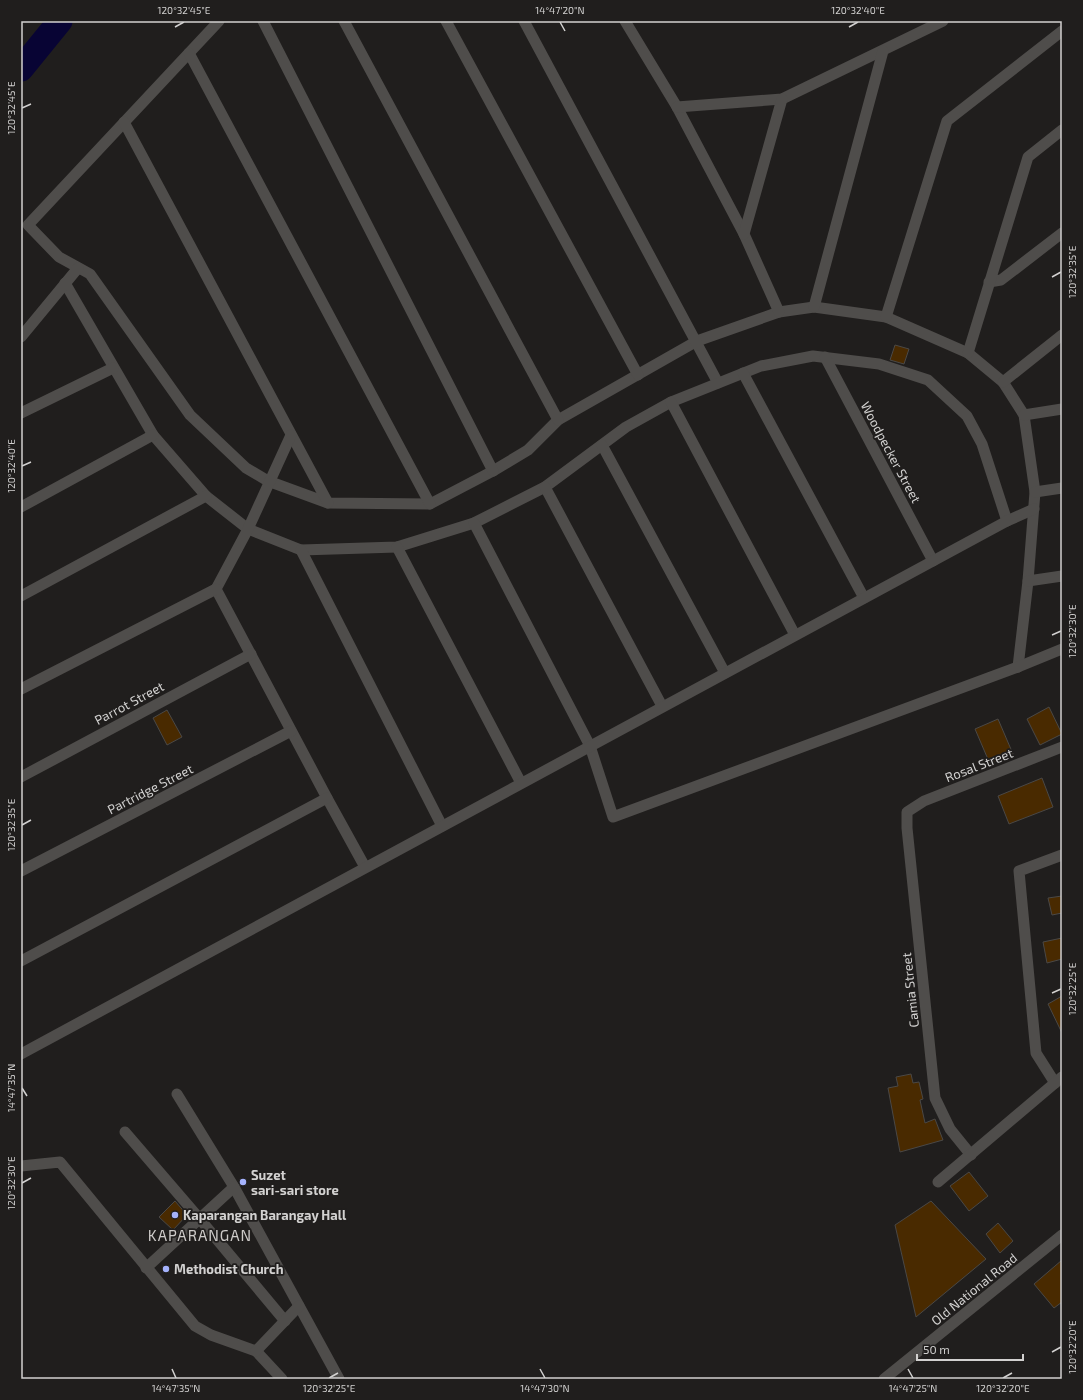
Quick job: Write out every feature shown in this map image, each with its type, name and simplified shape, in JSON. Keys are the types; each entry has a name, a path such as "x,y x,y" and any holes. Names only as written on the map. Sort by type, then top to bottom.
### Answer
{"street":[{"path":"219,21 28,225 59,258 90,274 190,415 246,468 268,481 328,503 430,504 493,471 528,450 558,420 697,341 779,312 814,306 886,317 968,352 1003,382 1024,415 1036,492 1018,667"},
{"path":"263,21 493,471"},
{"path":"344,21 558,420"},
{"path":"446,21 638,375"},
{"path":"524,21 697,341 718,383"},
{"path":"625,21 677,107 744,234 779,312"},
{"path":"677,107 782,99 943,21"},
{"path":"886,317 947,121 1062,31"},
{"path":"814,306 883,51"},
{"path":"189,53 430,504"},
{"path":"744,234 782,99"},
{"path":"124,122 328,503"},
{"path":"968,352 1028,157 1062,130"},
{"path":"989,282 1002,280 1062,233"},
{"path":"21,337 78,268"},
{"path":"65,283 92,327 113,368 152,435 206,496 248,529 301,550 397,547 474,523 546,487 626,427 671,402 760,366 813,356 879,364 928,380 967,416 982,444 1007,521"},
{"path":"1003,382 1062,335"},
{"name":"Woodpecker Street","path":"825,357 933,561"},
{"path":"21,413 113,368"},
{"path":"742,373 864,598"},
{"path":"671,402 795,635"},
{"path":"1024,415 1062,409"},
{"path":"21,507 152,435"},
{"path":"21,689 216,589 248,529 268,481 292,435"},
{"path":"602,445 725,673"},
{"path":"546,487 662,706"},
{"path":"1036,492 1062,488"},
{"path":"21,596 206,496"},
{"path":"21,1054 662,706 1007,521 1034,509"},
{"path":"474,523 590,746 613,816 1018,667 1062,649"},
{"path":"397,547 521,783"},
{"path":"301,550 442,826"},
{"path":"1028,581 1062,576"},
{"path":"216,589 326,798 365,867"},
{"name":"Parrot Street","path":"21,777 251,654"},
{"name":"Partridge Street","path":"21,871 292,731"},
{"name":"Rosal Street","path":"907,812 924,801 1062,747"},
{"path":"21,962 326,798"},
{"name":"Camia Street","path":"907,812 907,828 935,1098 950,1129 971,1155"},
{"path":"938,1182 1059,1080 1036,1053 1019,871 1062,855"},
{"path":"177,1094 234,1187 339,1379"},
{"path":"125,1132 285,1321"},
{"path":"21,1166 60,1162 195,1326 211,1335 256,1351 282,1379"},
{"path":"146,1268 234,1187"},
{"name":"Old National Road","path":"884,1379 1062,1235"},
{"path":"256,1351 299,1306"}],"building":[{"path":"895,345 909,349 904,364 890,360"},
{"path":"1049,707 1062,734 1040,745 1027,719"},
{"path":"167,710 182,737 167,745 153,718"},
{"path":"998,719 1013,754 990,764 975,729"},
{"path":"1042,778 1053,807 1009,824 998,796"},
{"path":"1062,896 1062,913 1052,915 1048,898"},
{"path":"1062,938 1062,959 1047,963 1043,942"},
{"path":"1062,996 1062,1033 1048,1004"},
{"path":"911,1074 913,1083 919,1082 923,1099 920,1100 925,1123 935,1119 943,1140 900,1152 888,1088 898,1086 896,1077"},
{"path":"969,1172 988,1196 969,1211 950,1186"},
{"name":"Kaparangan Barangay Hall","path":"175,1201 187,1215 173,1230 159,1217"},
{"path":"931,1201 986,1259 916,1317 895,1225"},
{"path":"998,1223 1013,1241 1000,1253 986,1234"},
{"path":"1062,1260 1062,1302 1054,1308 1034,1284"}],"waterway":[{"path":"21,69 60,21"}],"place":[{"name":"Suzet sari-sari store","path":"243,1182"},
{"name":"Kaparangan Barangay Hall","path":"175,1215"},
{"name":"Methodist Church","path":"166,1269"}],"district":[{"name":"KAPARANGAN","path":"200,1236"}]}
